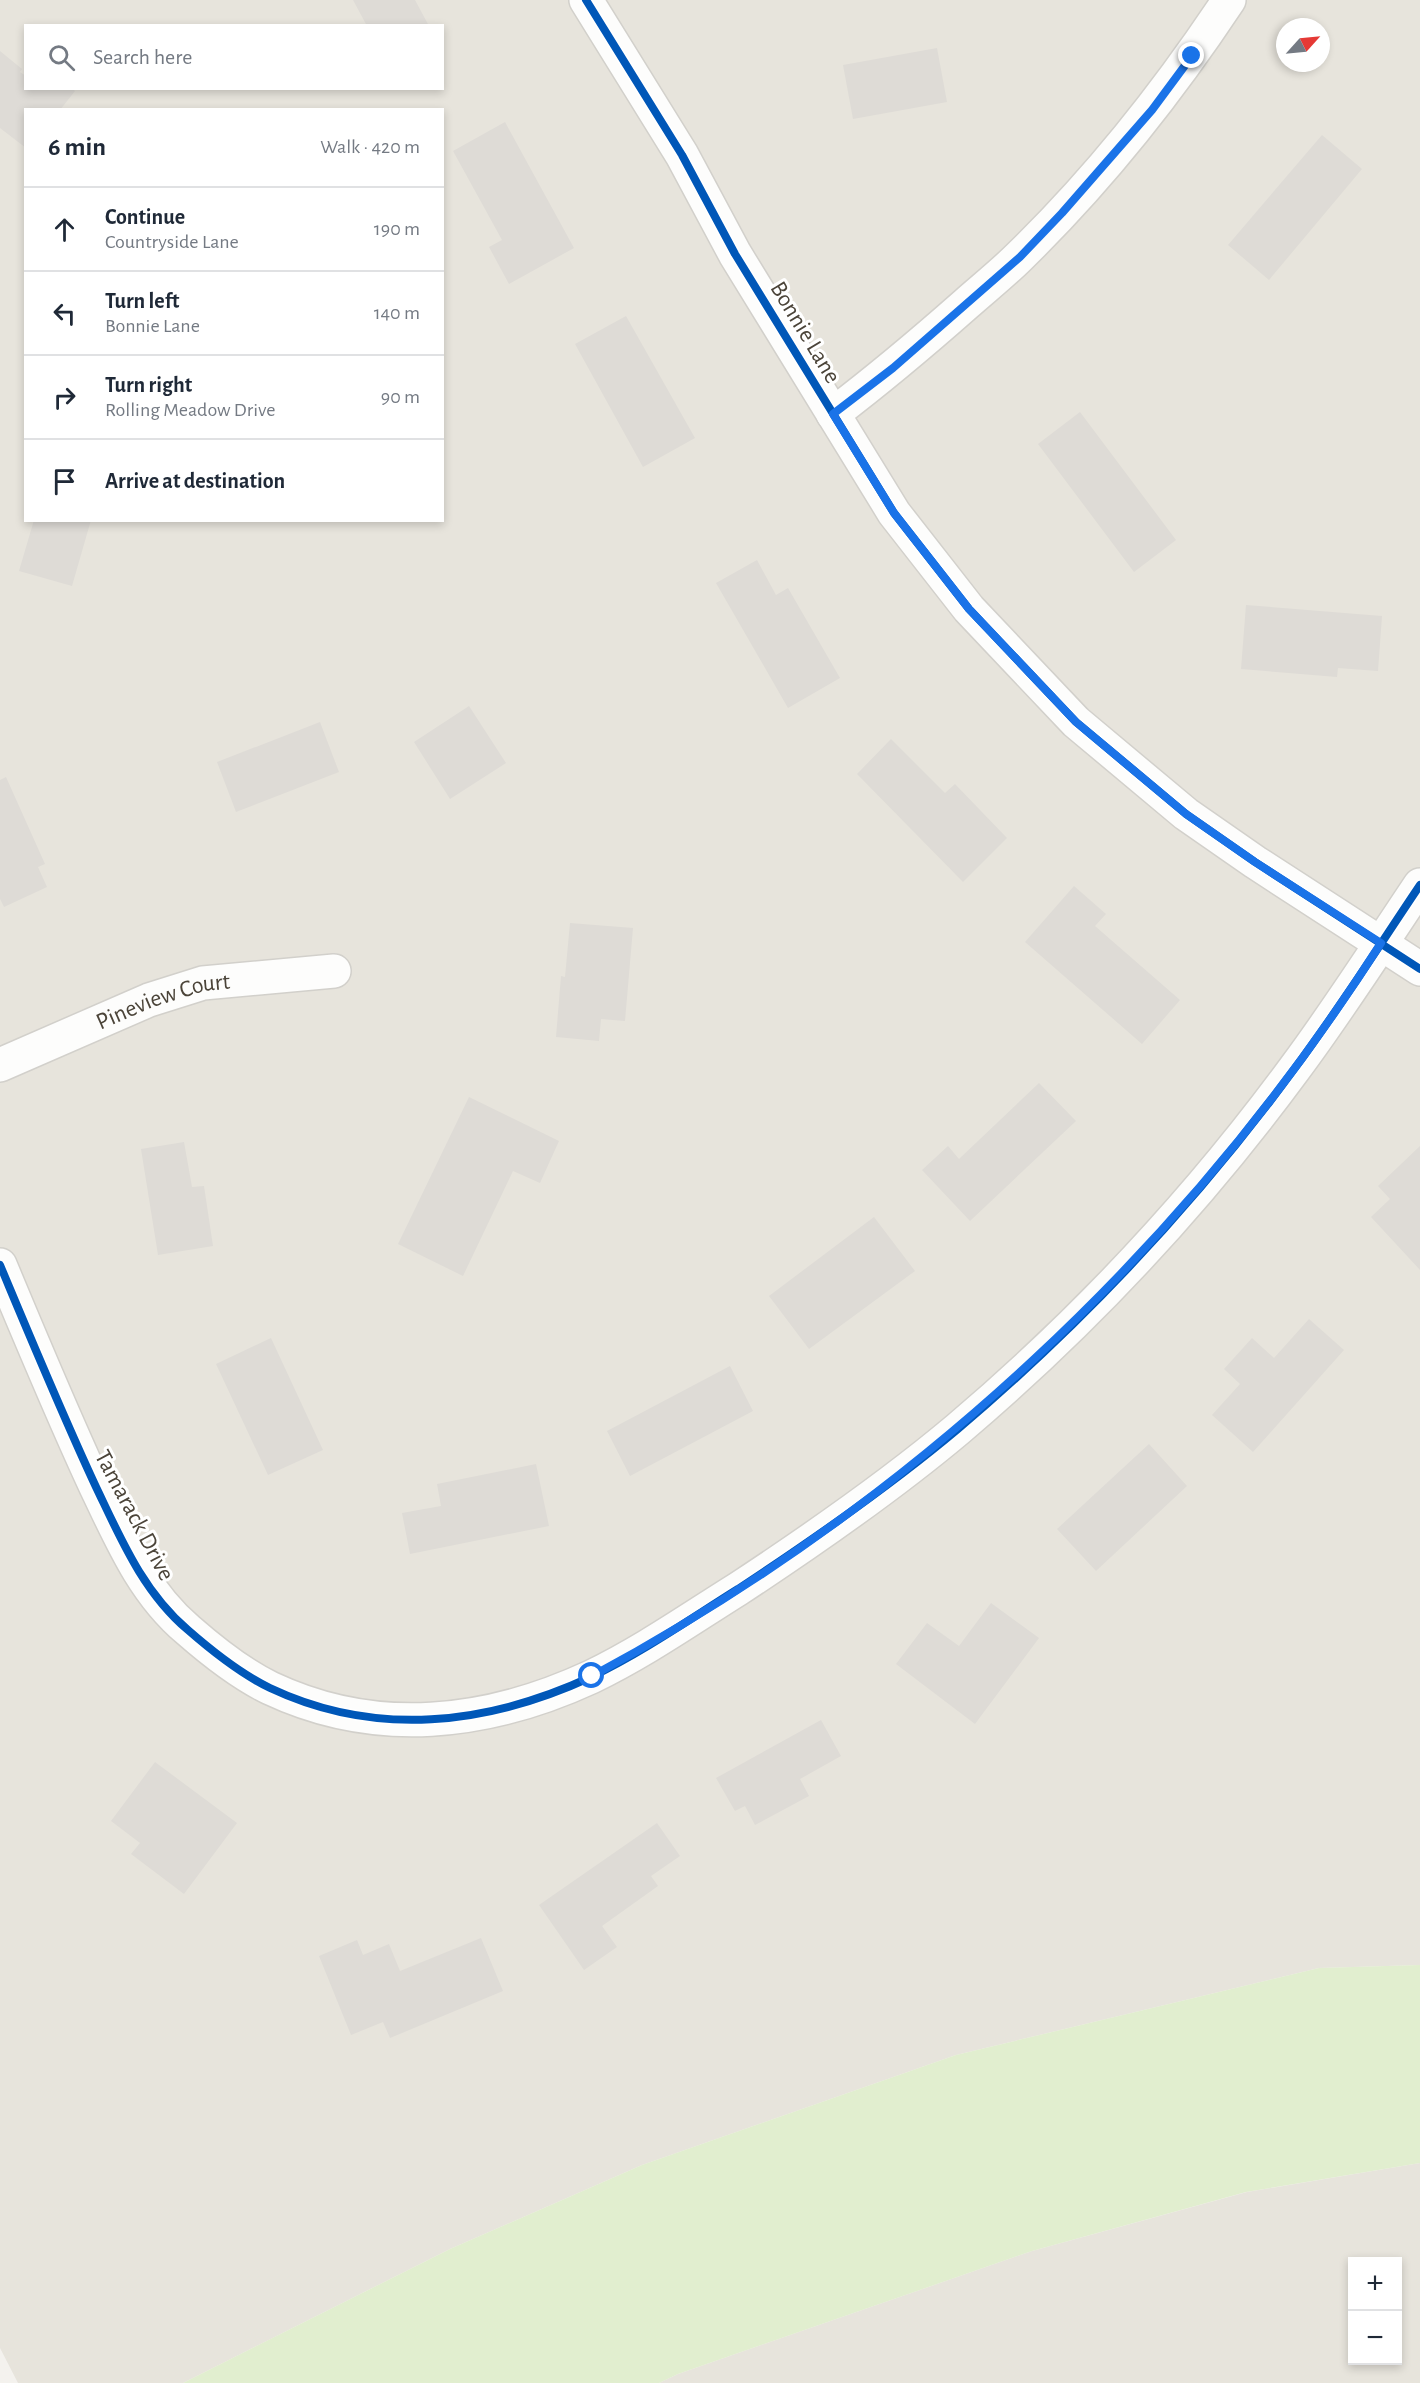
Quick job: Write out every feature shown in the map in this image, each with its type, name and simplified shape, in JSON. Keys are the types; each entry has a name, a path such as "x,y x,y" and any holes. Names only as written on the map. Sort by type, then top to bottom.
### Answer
{"street":[{"name":"Bonnie Lane","path":"586,0 682,155 735,254 894,513 969,609 1076,722 1186,814 1255,862 1420,969"},
{"path":"833,414 893,368 1009,266 1062,213 1152,110 1230,0"},
{"name":"Tamarack Drive","path":"0,1265 74,1439 130,1557 154,1595 184,1627 222,1658 267,1687 321,1708 382,1721 440,1719 488,1712 537,1699 592,1676 651,1644 785,1558 851,1512 965,1423 1015,1378 1105,1291 1194,1195 1294,1070 1420,885"},
{"name":"Pineview Court","path":"0,1065 149,1000 203,983 334,971"}],"shaded area":[{"path":"0,0 1420,0 1420,1965 1319,1968 956,2055 642,2165 450,2249 183,2383 18,2383 0,2348"},
{"path":"1420,2163 1420,2383 659,2383 678,2374 1032,2251 1247,2192"}],"green space":[{"path":"1420,1965 1420,2163 1246,2192 1032,2251 678,2374 659,2383 183,2383 450,2249 642,2165 956,2055 1319,1968"}],"building":[{"path":"353,0 415,0 428,24 366,24"},
{"path":"937,48 947,102 853,119 843,65"},
{"path":"0,51 22,69 20,72 24,75 24,90 75,91 62,108 24,108 24,146 0,128"},
{"path":"505,122 574,248 509,284 489,247 502,240 453,151"},
{"path":"1322,135 1362,169 1269,280 1228,245"},
{"path":"626,316 695,438 643,467 575,344"},
{"path":"1080,412 1176,540 1134,572 1038,444"},
{"path":"33,522 90,522 72,586 19,571"},
{"path":"757,560 776,595 788,588 840,678 788,708 716,583"},
{"path":"1246,605 1382,616 1378,671 1338,668 1337,677 1241,669"},
{"path":"469,706 506,763 450,799 414,742"},
{"path":"320,722 339,772 236,812 217,762"},
{"path":"891,739 945,793 955,784 1007,838 963,882 857,774"},
{"path":"6,777 45,864 38,867 47,887 4,907 0,899 0,780"},
{"path":"1074,886 1106,914 1095,926 1180,1000 1142,1044 1025,942"},
{"path":"570,923 633,928 625,1021 601,1019 599,1041 556,1037 561,976 565,977"},
{"path":"1039,1083 1076,1121 970,1221 922,1170 948,1146 959,1159"},
{"path":"469,1097 559,1141 540,1183 513,1171 463,1276 398,1244"},
{"path":"184,1142 192,1187 204,1186 213,1246 158,1255 141,1149"},
{"path":"1420,1146 1420,1270 1371,1217 1390,1199 1378,1186"},
{"path":"874,1217 915,1271 809,1349 769,1296"},
{"path":"1309,1319 1344,1350 1253,1452 1212,1415 1240,1384 1224,1369 1252,1338 1274,1358"},
{"path":"271,1338 323,1450 268,1475 216,1364"},
{"path":"730,1366 753,1411 630,1476 607,1431"},
{"path":"1149,1444 1187,1486 1096,1571 1057,1529"},
{"path":"536,1464 549,1526 410,1554 402,1513 441,1506 437,1484"},
{"path":"991,1603 1039,1638 975,1724 896,1664 927,1623 959,1646"},
{"path":"821,1720 841,1756 800,1779 809,1796 755,1825 745,1806 735,1811 716,1778"},
{"path":"155,1762 237,1823 184,1894 131,1854 140,1843 111,1821"},
{"path":"657,1823 680,1856 651,1876 658,1886 602,1926 617,1947 584,1970 539,1905"},
{"path":"481,1938 503,1991 390,2038 383,2022 351,2035 319,1956 357,1940 363,1955 389,1944 400,1971"}],"cycle path":[{"path":"586,0 682,155 735,254 894,513 969,609 1076,722 1186,814 1255,862 1420,969"},
{"path":"0,1265 71,1432 124,1545 158,1599 188,1630 227,1662 270,1688 310,1704 350,1714 391,1719 431,1719 472,1715 512,1706 591,1677 666,1635 738,1589 878,1492 958,1429 1004,1388 1094,1303 1179,1212 1219,1165 1311,1046 1420,885"}],"route":[{"path":"592,1676 651,1644 785,1558 851,1512 957,1430 1015,1378 1105,1291 1194,1195 1294,1070 1381,943 1255,862 1186,814 1076,722 969,609 894,513 833,414 893,368 1020,257 1062,213 1152,110 1192,56"}]}
